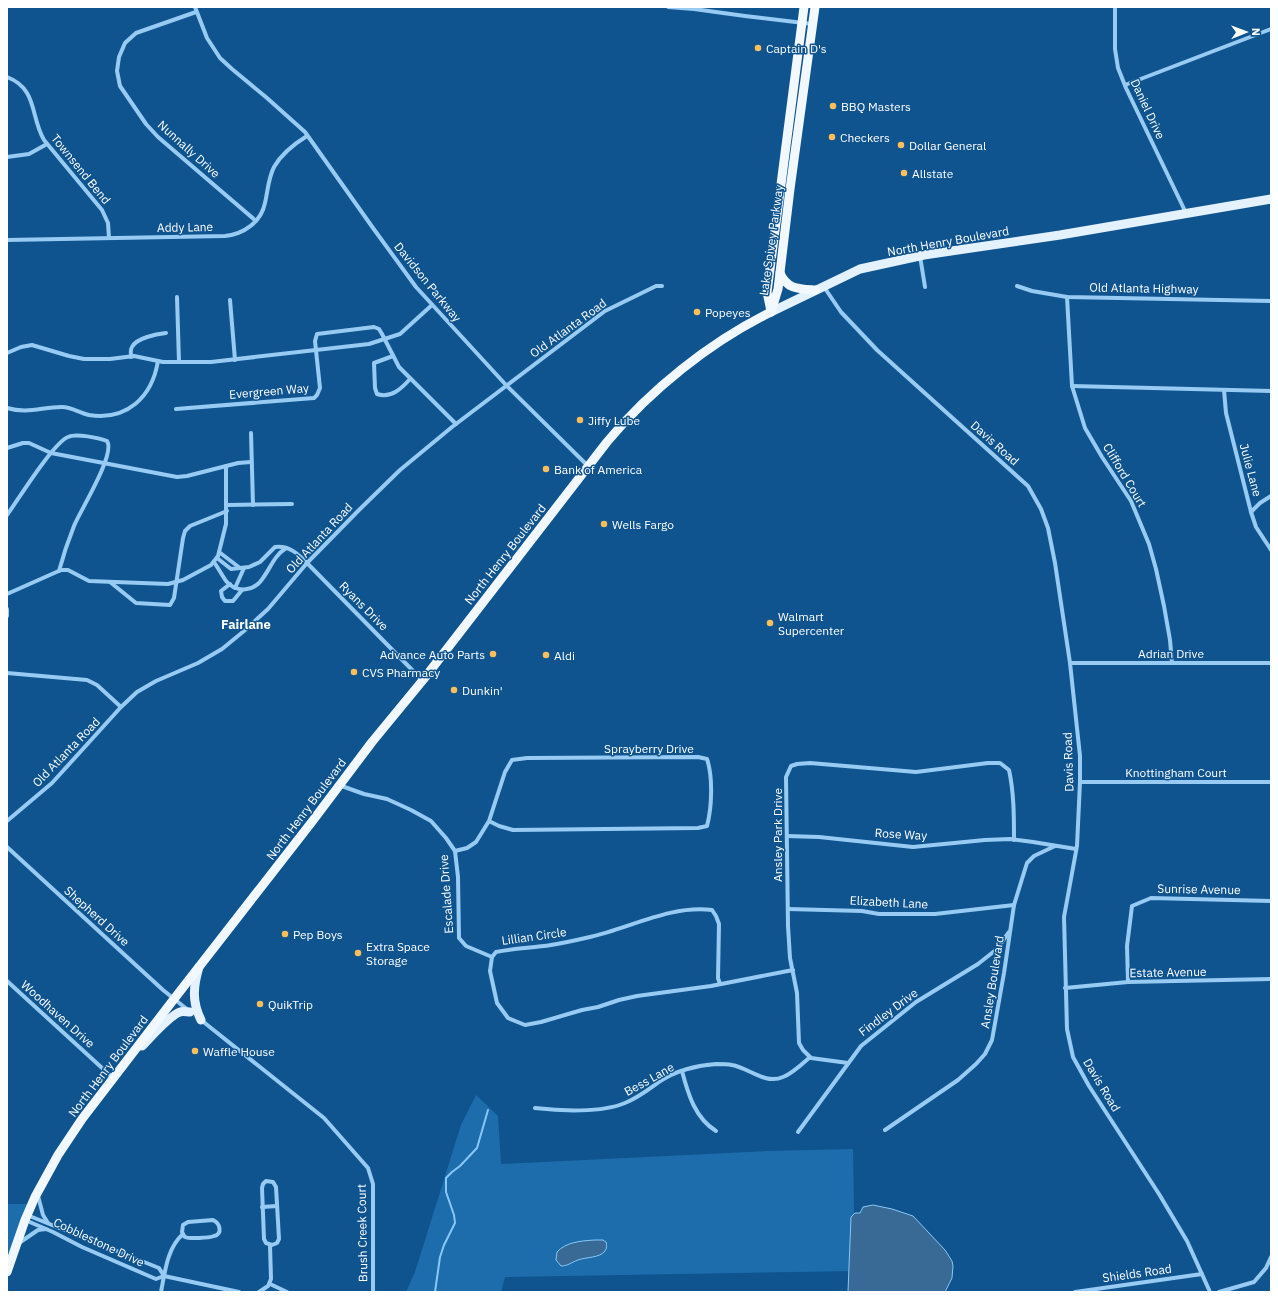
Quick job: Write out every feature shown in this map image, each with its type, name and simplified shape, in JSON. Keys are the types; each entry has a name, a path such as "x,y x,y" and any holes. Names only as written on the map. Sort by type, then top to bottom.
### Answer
{"highway":[{"name":"Lake Spivey Parkway","path":"771,312 767,292 804,7"},
{"name":"Lake Spivey Parkway","path":"771,312 778,289 815,7"},
{"path":"780,273 787,284 791,287 820,288"},
{"name":"North Henry Boulevard","path":"7,1272 26,1218 37,1193 82,1119 372,742 423,680 623,422 665,382 730,334 771,312"}],"main road":[{"name":"North Henry Boulevard","path":"771,312 860,270 920,256 1060,235 1271,199"},
{"path":"200,965 193,994 197,1012 201,1020"},
{"path":"128,1060 174,1015 180,1012 190,1012"}],"street":[{"name":"Davidson Parkway","path":"194,7 207,38 220,58 267,98 307,136 416,287 506,385 588,466"},
{"path":"668,7 813,24"},
{"name":"Daniel Drive","path":"1115,7 1115,49 1118,68 1186,214"},
{"name":"Nunnally Drive","path":"196,12 143,30 130,37 118,60 117,71 119,83 124,93 146,124 158,137 256,221"},
{"path":"1125,85 1271,30"},
{"name":"Townsend Bend","path":"7,77 19,83 29,94 40,132 47,144 102,210 108,223 109,238"},
{"name":"Addy Lane","path":"7,240 225,236 240,233 256,221 263,208 268,182 276,164 289,148 307,136"},
{"path":"7,157 29,154 47,144"},
{"path":"920,256 925,287"},
{"name":"Old Atlanta Road","path":"7,821 52,783 121,707 137,692 156,681 198,663 222,649 244,631 268,609 307,563 358,511 400,470 456,424 605,311 656,286 662,286"},
{"name":"Old Atlanta Highway","path":"1017,286 1032,291 1067,297 1271,301"},
{"name":"Davis Road","path":"820,288 877,350 1028,486 1041,509 1048,528 1061,595 1077,720 1080,782 1076,849 1064,917 1067,1029 1073,1057 1089,1086 1159,1194 1187,1241 1210,1292"},
{"path":"178,297 179,362"},
{"name":"Clifford Court","path":"1067,297 1072,386 1085,428 1131,501 1149,544 1160,585 1170,640 1172,663"},
{"path":"230,300 235,360"},
{"path":"7,353 21,347 32,345 84,359 131,357 146,358 158,361 211,362 316,351 369,344 385,340 400,334 432,305"},
{"name":"Evergreen Way","path":"176,409 314,398 320,388 315,339 318,333 374,327 379,329 399,367 456,424"},
{"path":"131,357 131,349 136,342 152,335 166,333"},
{"path":"393,356 374,363 375,388 377,394 387,395 395,392 402,388 410,379"},
{"path":"7,408 26,412 62,407 94,415 110,414 122,411 133,405 148,391 154,380 158,361"},
{"path":"1072,386 1271,391"},
{"name":"Julie Lane","path":"1224,390 1226,413 1251,512 1256,527 1271,550"},
{"path":"251,433 252,505"},
{"path":"7,515 61,440 71,436 78,436 106,440 109,442 105,463 74,525 59,571"},
{"path":"7,448 29,443 51,453 181,477 238,463 252,462"},
{"path":"7,594 59,571 68,570 89,581 168,584 189,576 216,560 219,552 226,524 226,466"},
{"path":"1251,512 1260,503 1271,496"},
{"path":"227,505 292,504"},
{"path":"110,582 136,603 170,604 173,602 183,538 186,529 227,511"},
{"path":"216,560 231,569 242,568 256,565 275,547 286,548"},
{"path":"216,560 230,584 235,588 242,590 251,589 260,582 273,561 286,548"},
{"name":"Ryans Drive","path":"286,548 293,550 307,563 423,680"},
{"path":"219,552 242,568"},
{"path":"235,588 242,568"},
{"path":"230,584 222,592 222,597 225,601 233,601 242,590"},
{"path":"7,610 7,616"},
{"name":"Adrian Drive","path":"1070,663 1271,663"},
{"path":"7,673 87,680 97,685 121,707"},
{"name":"Sprayberry Drive","path":"455,851 467,848 476,842 489,821 505,772 512,760 527,758 698,757 707,759 711,769 710,814 707,826 698,828 512,830 489,821"},
{"name":"Ansley Park Drive","path":"810,1057 799,1043 797,993 790,958 786,777 791,766 797,764 832,764 857,768 916,772 988,763 1000,763 1009,770 1011,778 1014,840"},
{"name":"Knottingham Court","path":"1080,782 1271,782"},
{"name":"Escalade Drive","path":"339,785 364,794 388,799 431,821 455,851 458,877 459,938 466,946 492,957"},
{"name":"Rose Way","path":"787,836 819,837 913,847 985,840 1014,840"},
{"path":"1014,840 1076,849"},
{"name":"Ansley Boulevard","path":"885,1130 958,1080 985,1054 992,1040 998,1014 1014,905 1028,863 1034,856 1055,846"},
{"name":"Shepherd Drive","path":"7,847 174,998"},
{"name":"Sunrise Avenue","path":"1128,982 1127,946 1132,906 1151,898 1271,901"},
{"name":"Elizabeth Lane","path":"788,909 862,911 879,914 935,914 1014,905"},
{"name":"Lillian Circle","path":"720,984 718,978 720,928 716,916 712,910 703,909 671,913 601,935 551,945 496,952 492,957 490,971 497,1003 508,1018 525,1025 631,997 720,984 793,970"},
{"name":"Findley Drive","path":"798,1132 861,1046 916,1002 978,964 997,949 1010,930"},
{"name":"Estate Avenue","path":"1066,988 1128,982 1271,980"},
{"name":"Woodhaven Drive","path":"7,982 113,1078"},
{"name":"Brush Creek Court","path":"174,998 324,1118 368,1168 373,1184 373,1292"},
{"path":"810,1057 848,1063"},
{"name":"Bess Lane","path":"535,1108 602,1109 616,1106 637,1098 667,1077 682,1071 703,1066 726,1064 732,1065 768,1079 778,1079 784,1077 810,1057"},
{"path":"682,1071 688,1096 706,1123 716,1131"},
{"path":"268,1181 273,1182 276,1186 277,1206 278,1239 275,1244 270,1245 266,1243 264,1239 262,1207 262,1186 268,1181"},
{"path":"37,1193 43,1215 48,1223"},
{"path":"262,1207 277,1206"},
{"name":"Cobblestone Drive","path":"26,1218 48,1223 159,1268 164,1276"},
{"name":"Cobblestone Drive","path":"26,1218 82,1247 156,1279 164,1276 239,1292"},
{"path":"214,1221 220,1228 218,1234 213,1237 189,1238 183,1234 181,1230 182,1226 188,1222 214,1221"},
{"path":"53,1232 55,1226"},
{"path":"16,1246 32,1233 38,1230 47,1229"},
{"path":"161,1292 172,1247 183,1234"},
{"path":"259,1292 270,1284 272,1278 270,1245"},
{"path":"1219,1292 1254,1282 1266,1268 1271,1257"},
{"name":"Shields Road","path":"1075,1292 1202,1274"},
{"path":"270,1284 287,1292"},
{"path":"213,1292 214,1286"}],"shaded area":[{"path":"476,1095 498,1116 501,1164 767,1151 853,1149 855,1271 505,1277 501,1292 406,1292 415,1272 461,1125"},
{"path":"7,1204 28,1204 7,1260"},
{"path":"873,1205 913,1216 945,1250 952,1261 953,1266 952,1278 945,1292 848,1292 851,1217 855,1213 860,1213 863,1207"},
{"path":"594,1240 603,1240 606,1242 606,1250 600,1255 578,1260 563,1266 561,1266 556,1260 557,1252 565,1246"}],"waterway":[{"path":"435,1292 440,1257 455,1223 454,1215 446,1192 446,1178 477,1148 488,1110"}],"place":[{"name":"Captain D's","path":"758,48"},
{"name":"BBQ Masters","path":"833,106"},
{"name":"Checkers","path":"832,137"},
{"name":"Dollar General","path":"901,145"},
{"name":"Allstate","path":"904,173"},
{"name":"Popeyes","path":"697,312"},
{"name":"Jiffy Lube","path":"580,420"},
{"name":"Bank of America","path":"546,469"},
{"name":"Wells Fargo","path":"604,524"},
{"name":"Walmart Supercenter","path":"770,623"},
{"name":"Advance Auto Parts","path":"493,654"},
{"name":"Aldi","path":"546,655"},
{"name":"CVS Pharmacy","path":"354,672"},
{"name":"Dunkin'","path":"454,690"},
{"name":"Pep Boys","path":"285,934"},
{"name":"Extra Space Storage","path":"358,953"},
{"name":"QuikTrip","path":"260,1004"},
{"name":"Waffle House","path":"195,1051"}],"district":[{"name":"Fairlane","path":"246,624"}]}
